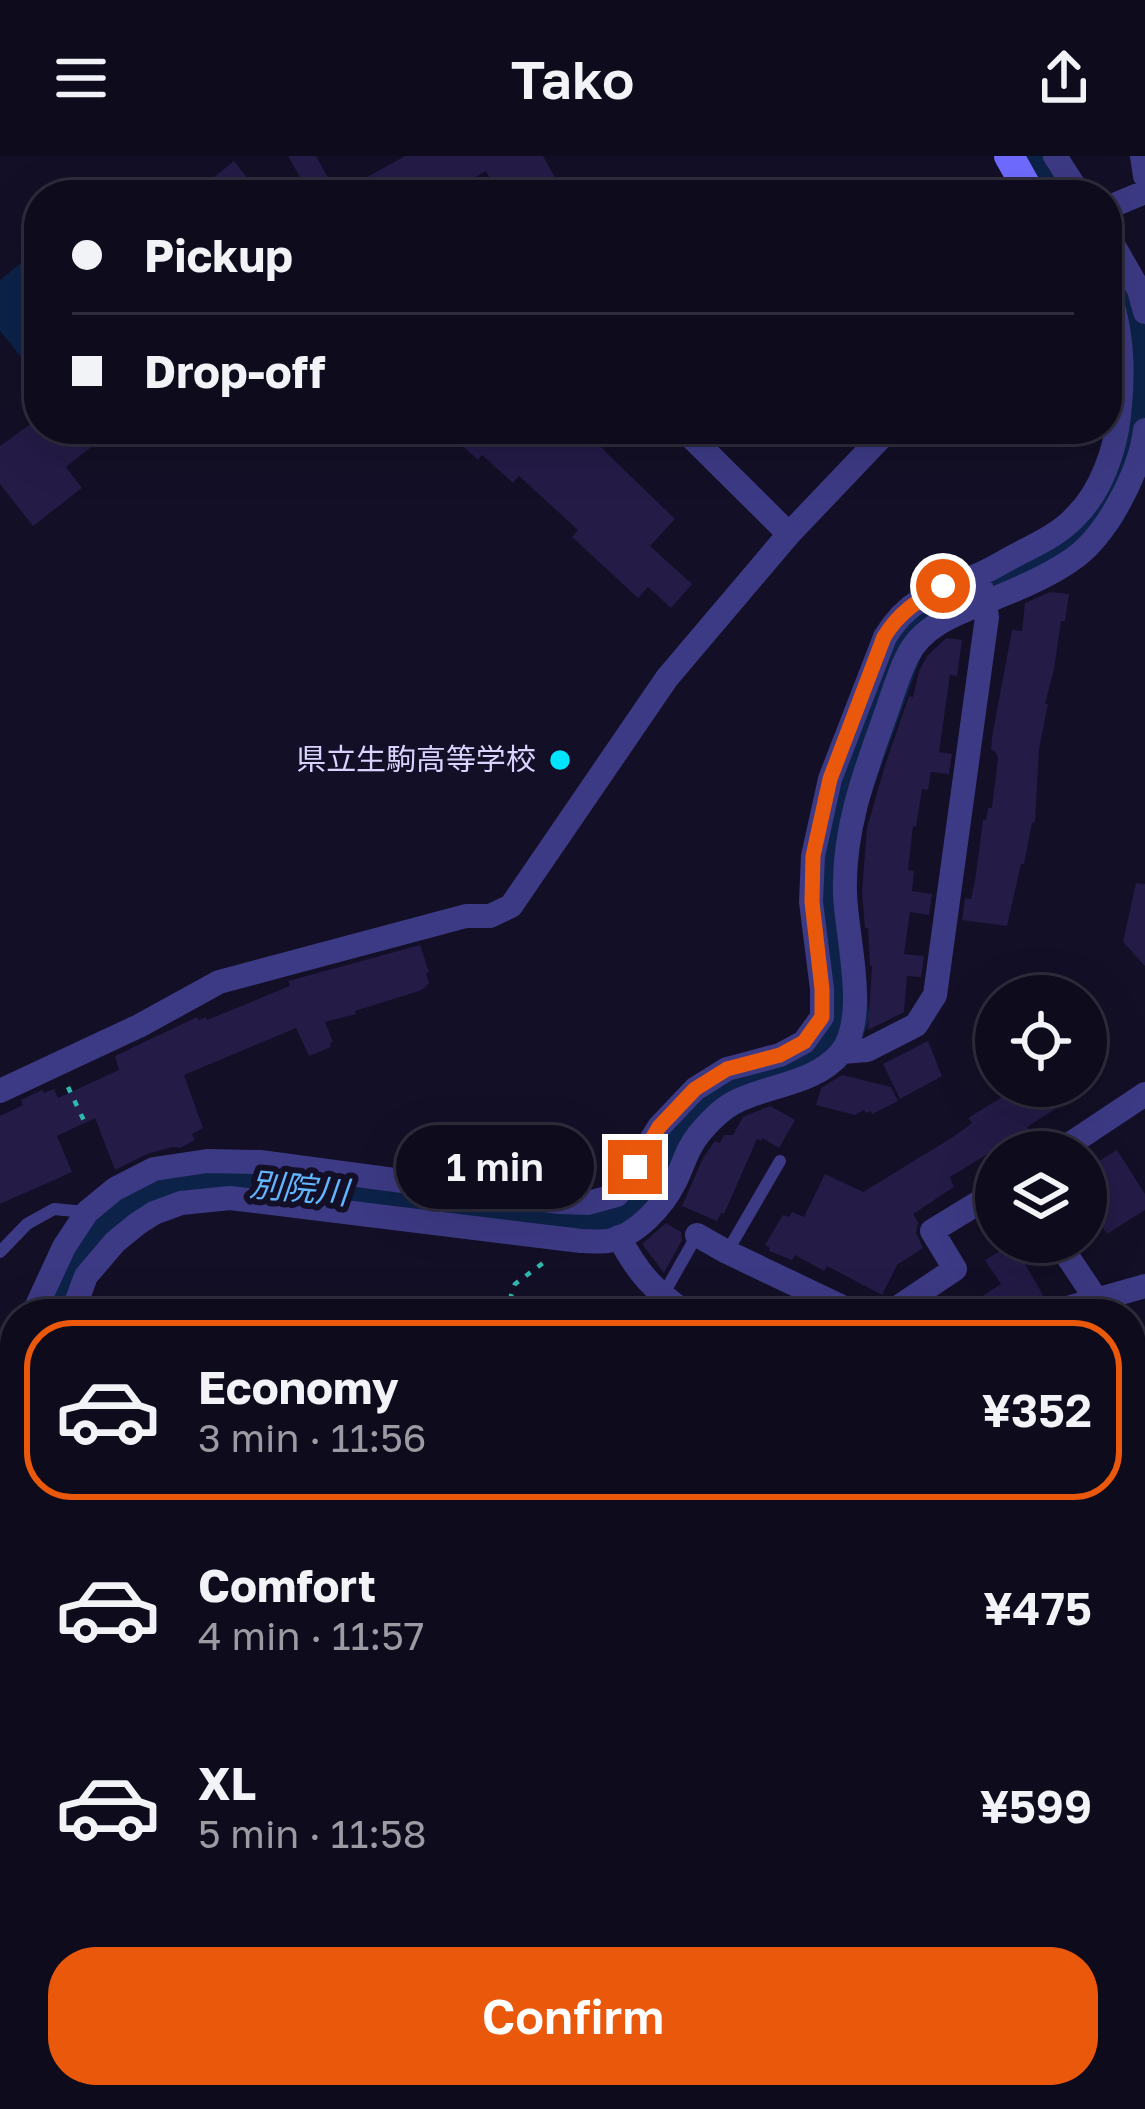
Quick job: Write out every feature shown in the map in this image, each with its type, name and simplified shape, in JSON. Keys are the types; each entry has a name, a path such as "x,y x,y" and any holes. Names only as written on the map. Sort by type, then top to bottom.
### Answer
{"street":[{"path":"1142,156 1145,176"},
{"path":"1122,260 1145,312"},
{"path":"78,1299 86,1276 115,1242 154,1213 181,1202 230,1198 566,1240 610,1241 634,1231 675,1184 695,1138 730,1105 819,1071 842,1052 855,1003 844,889 858,788 909,652 927,632 955,613 1047,575 1075,558 1104,525 1132,481 1145,430"},
{"path":"698,444 789,534"},
{"path":"0,1091 140,1026 219,982 466,916 490,916 511,906 668,678 789,534 875,444"},
{"path":"40,1299 87,1212 154,1169 207,1161 260,1162 560,1202 589,1203 617,1195 659,1127 695,1089 727,1069 780,1055 804,1042 822,1017 813,856 830,779 884,637 915,603 943,586 977,576 1076,517 1106,468 1114,444"},
{"path":"842,1052 867,1050 916,1025 935,995 987,617 977,576"},
{"path":"1090,1131 1145,1094"},
{"path":"911,1299 956,1269 932,1231 975,1205"},
{"path":"697,1235 826,1299"},
{"path":"620,1237 634,1268 666,1299"},
{"path":"1072,1263 1096,1299"},
{"path":"1099,1299 1145,1286"}],"lane":[{"path":"727,1252 779,1161"},
{"path":"0,1252 27,1224 54,1209 87,1212"},
{"path":"662,1296 697,1235"}],"path":[{"path":"58,1065 86,1125"}],"water":[{"path":"24,261 24,361 0,331 0,280"}],"building":[{"path":"288,156 316,156 329,180 302,180"},
{"path":"405,156 543,156 557,180 491,180 486,171 470,180 362,180"},
{"path":"234,161 249,180 211,180"},
{"path":"24,429 24,444 95,444 66,467 82,488 33,526 0,484 0,446"},
{"path":"460,444 598,444 675,519 650,546 692,584 671,608 648,587 638,598 572,537 578,530 519,476 513,483 482,455 478,460"},
{"path":"1050,592 1069,594 1045,704 1035,822 1024,864 1007,926 962,920 965,898 971,899 975,881 983,820 992,808 998,758 991,750 992,737 1012,630 1022,631 1025,603"},
{"path":"946,638 962,640 957,676 950,675 939,752 952,754 949,774 931,772 928,790 922,789 908,870 914,871 912,891 932,894 929,915 910,912 904,954 924,956 921,977 907,976 904,1012 868,1030 872,966 862,892 867,828 919,671"},
{"path":"1136,883 1145,884 1145,966 1123,942"},
{"path":"420,945 429,983 422,990 325,1022 331,1047 309,1056 296,1028 184,1075 203,1128 192,1134 195,1140 147,1154 115,1170 95,1118 57,1136 72,1172 0,1204 0,1116 23,1105 21,1100 54,1089 58,1098 119,1070 115,1056 197,1017 207,1020 290,986 288,981"},
{"path":"928,1041 942,1076 900,1099 883,1064"},
{"path":"842,1075 891,1087 898,1101 872,1114 864,1110 855,1115 816,1105 821,1088"},
{"path":"770,1106 795,1120 779,1148 757,1139 724,1214 717,1221 682,1206 715,1141 733,1135 743,1117"},
{"path":"986,1107 1058,1107 1027,1127 1030,1131 975,1131 975,1162 950,1177 954,1187 913,1214 923,1248 897,1265 882,1295 827,1266 824,1271 795,1255 792,1260 769,1251 765,1245 783,1215 789,1217 792,1212 804,1217 825,1174 863,1192 953,1137 972,1123 968,1118"},
{"path":"1117,1150 1145,1194 1145,1210 1107,1234 1107,1156"},
{"path":"666,1223 681,1232 682,1240 664,1273 642,1244"},
{"path":"987,1263 1025,1263 1043,1295 1037,1299 978,1299 1001,1284"}],"waterway":[{"name":"別院川","path":"1039,156 1054,180"},
{"name":"別院川","path":"58,1299 86,1250 123,1207 165,1187 199,1182 274,1182 608,1225 645,1200 684,1125 755,1079 810,1062 837,1039 845,1016 829,878 834,842 843,802 902,639 925,613 1066,547 1100,513 1131,441 1140,363 1122,290"}],"place":[{"name":"県立生駒高等学校","path":"560,760"}],"route":[{"path":"635,1167 659,1127 695,1089 727,1069 780,1055 804,1042 822,1017 813,856 830,779 884,637 896,619 943,586"}]}
